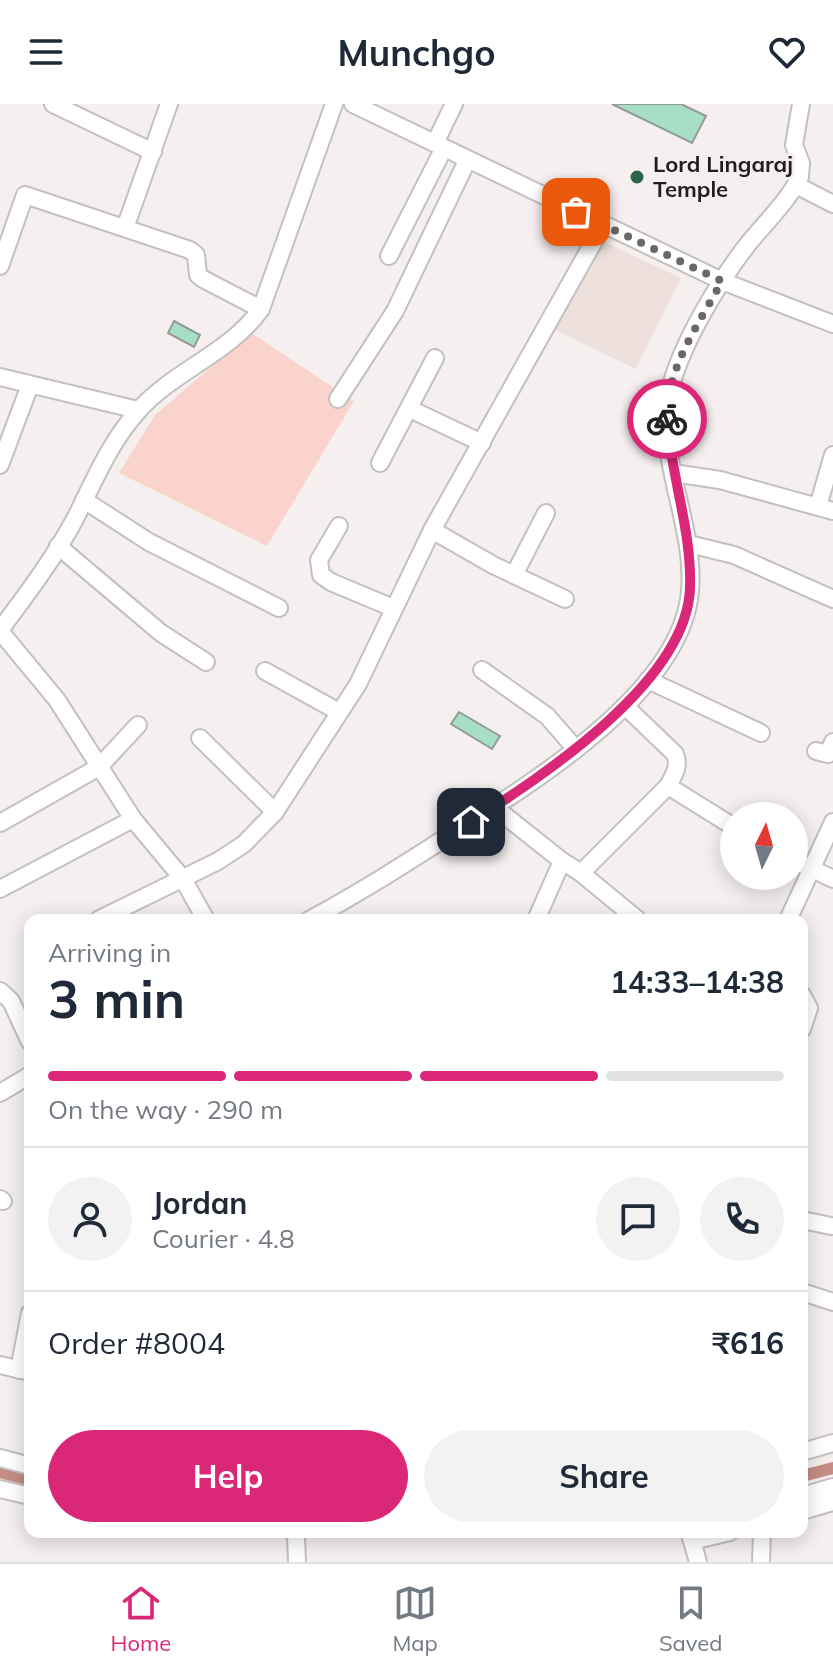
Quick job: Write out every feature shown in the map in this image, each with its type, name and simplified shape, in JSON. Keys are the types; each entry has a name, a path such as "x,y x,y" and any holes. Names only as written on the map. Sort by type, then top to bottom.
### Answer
{"street":[{"path":"53,104 153,152"},
{"path":"125,228 169,104"},
{"path":"203,914 183,879 133,819 57,700 0,630 58,546 84,500 98,467 138,410 239,334 261,309 334,104"},
{"path":"353,104 722,281 833,324"},
{"path":"389,256 440,146 454,104"},
{"path":"320,914 353,897 535,780 625,706 648,680 671,646 687,609 690,591 689,544 673,473 666,415 671,385 680,357 722,281 800,177 801,163 794,145 801,104"},
{"path":"338,399 395,311 467,161"},
{"path":"796,185 833,204"},
{"path":"0,266 25,195 190,250 196,255 198,275 261,309"},
{"path":"110,914 183,879 244,844 275,812 363,674 432,530 603,225"},
{"path":"380,463 435,358"},
{"path":"0,377 138,410"},
{"path":"0,465 30,385"},
{"path":"410,409 482,443"},
{"path":"673,473 720,480 826,508 833,455"},
{"path":"84,500 149,542 279,608"},
{"path":"514,575 546,513"},
{"path":"339,526 319,560 321,575 393,608"},
{"path":"432,530 565,599"},
{"path":"689,544 734,555 833,599"},
{"path":"58,546 104,588 161,633 206,662"},
{"path":"482,670 547,716 575,748"},
{"path":"265,671 339,712"},
{"path":"648,680 761,733"},
{"path":"581,873 668,786 678,761 675,754 625,706"},
{"path":"0,823 99,767 138,725"},
{"path":"200,738 275,812"},
{"path":"816,751 828,754 833,742"},
{"path":"668,786 720,818"},
{"path":"494,807 631,914"},
{"path":"0,889 133,819"},
{"path":"791,914 810,869 831,832"},
{"path":"539,914 562,861"},
{"path":"810,869 833,879"},
{"path":"0,991 11,1001 24,1029"},
{"path":"0,1093 24,1079"},
{"path":"808,1221 831,1226"},
{"path":"808,1294 833,1302"},
{"path":"0,1365 24,1371"},
{"path":"808,1450 833,1443"},
{"path":"0,1458 24,1464"},
{"path":"808,1494 833,1487"},
{"path":"0,1489 24,1495"},
{"path":"808,1509 833,1502"},
{"path":"296,1538 297,1562"},
{"path":"691,1538 698,1562"},
{"path":"761,1562 762,1538"}],"shaded area":[{"path":"600,240 681,278 636,369 555,330"},
{"path":"251,333 354,401 267,546 119,473 155,415"}],"building":[{"path":"612,104 681,104 706,116 692,143"},
{"path":"174,321 200,335 194,347 168,333"},
{"path":"459,712 500,736 492,749 451,724"}],"waterway":[{"path":"808,1474 833,1468"},
{"path":"0,1472 24,1478"}],"way so far":[{"path":"576,212 722,281 680,357 671,385 667,419"}],"place":[{"name":"Lord Lingaraj Temple","path":"637,177"}],"route":[{"path":"471,822 535,780 621,711 648,680 671,646 687,609 690,591 689,544 669,454 667,419"}]}
